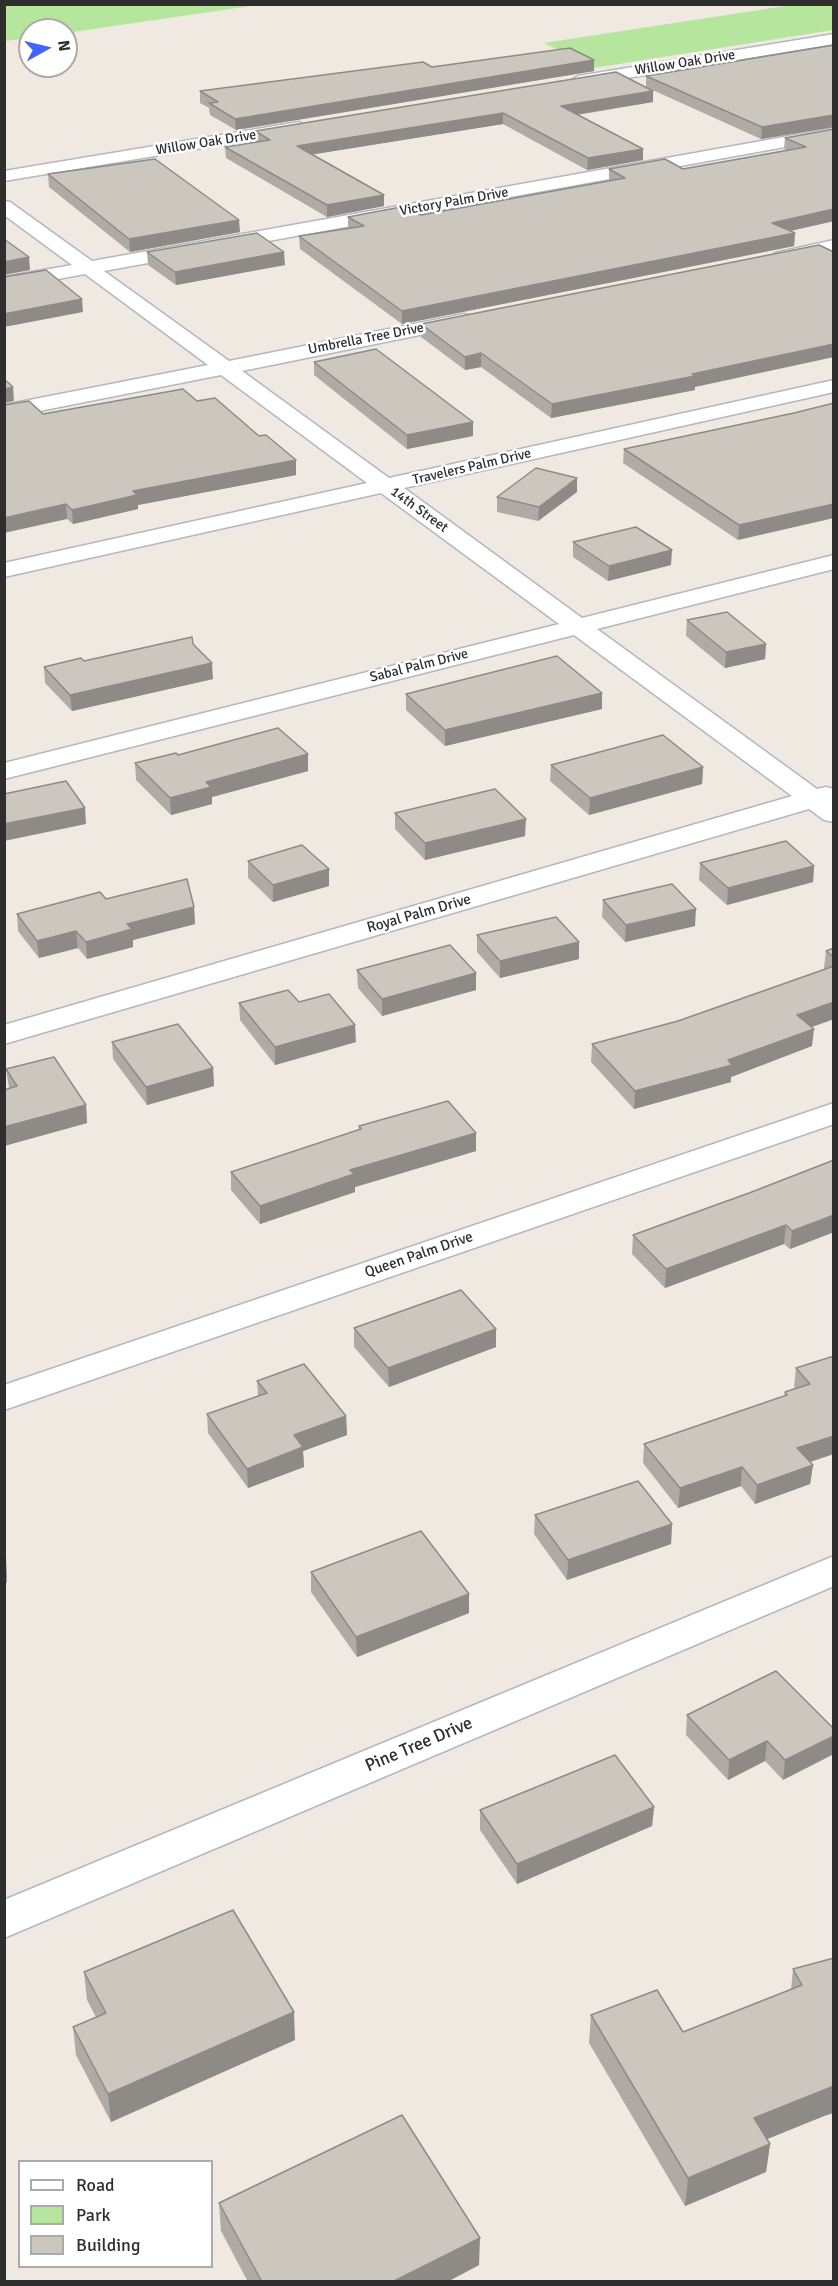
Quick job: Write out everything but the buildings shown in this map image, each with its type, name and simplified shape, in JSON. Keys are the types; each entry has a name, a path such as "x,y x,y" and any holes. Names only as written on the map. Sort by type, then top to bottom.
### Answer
{"street":[{"name":"Willow Oak Drive","path":"564,83 834,39"},
{"name":"Willow Oak Drive","path":"4,176 319,124"},
{"name":"Victory Palm Drive","path":"4,283 834,134"},
{"name":"14th Street","path":"4,206 577,626 827,802"},
{"path":"763,260 834,246"},
{"name":"Umbrella Tree Drive","path":"4,411 482,316"},
{"name":"Travelers Palm Drive","path":"4,570 834,386"},
{"name":"Sabal Palm Drive","path":"4,771 834,562"},
{"name":"Royal Palm Drive","path":"4,1035 827,802"},
{"name":"Queen Palm Drive","path":"4,1398 834,1113"},
{"name":"Pine Tree Drive","path":"4,1920 834,1570"}],"green space":[{"path":"5,4 257,5 78,31 78,18 18,18 18,39 5,41"},
{"path":"792,5 833,5 833,30 594,68 544,43"}]}
